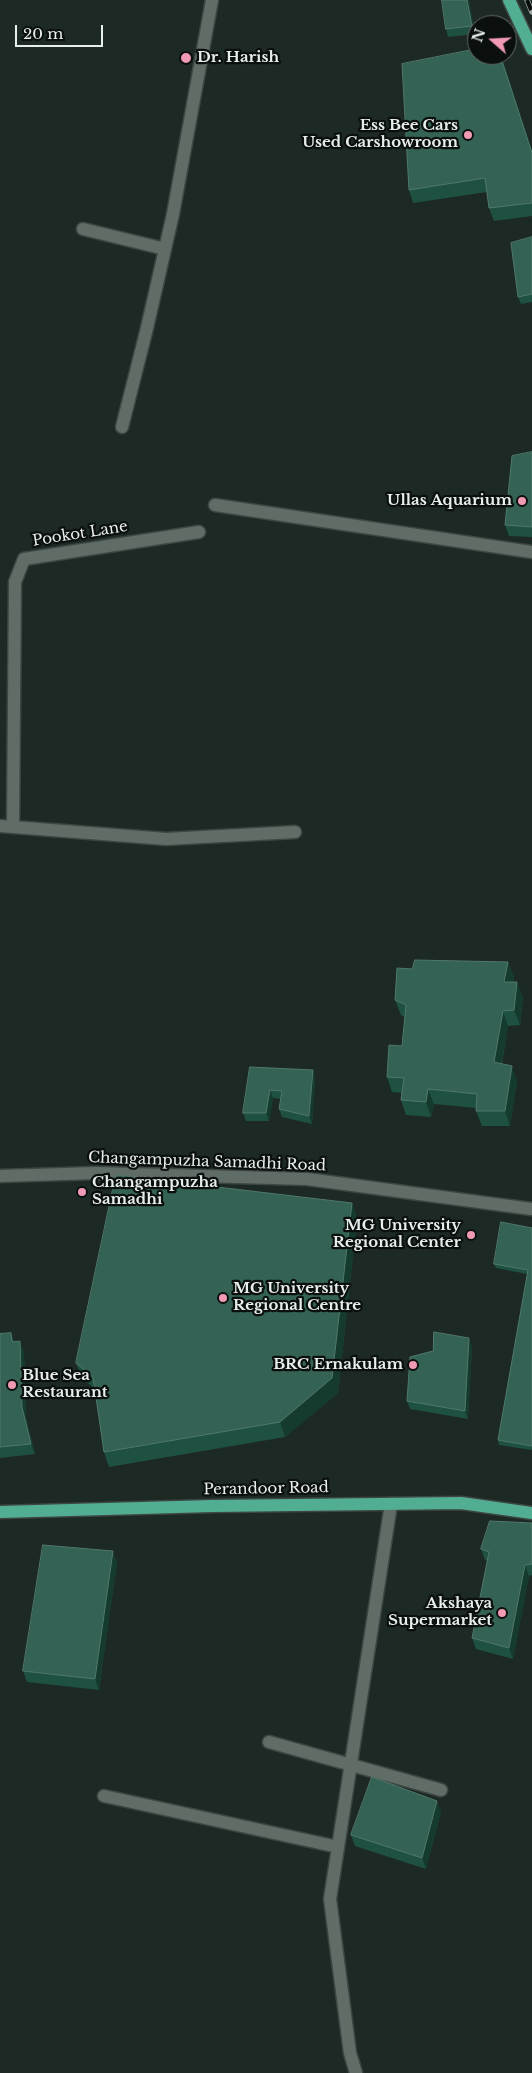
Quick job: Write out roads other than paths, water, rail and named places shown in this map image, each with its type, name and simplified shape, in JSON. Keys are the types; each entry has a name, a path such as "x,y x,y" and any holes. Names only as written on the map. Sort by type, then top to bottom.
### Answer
{"main road":[{"path":"509,0 532,49"},
{"name":"Perandoor Road","path":"0,1512 461,1502 532,1512"}],"street":[{"path":"122,427 165,249 212,0"},
{"path":"83,229 165,249"},
{"path":"215,505 532,552"},
{"name":"Pookot Lane","path":"6,826 15,582 24,559 199,532"},
{"path":"6,826 166,839 295,832"},
{"name":"Changampuzha Samadhi Road","path":"0,1176 96,1172 307,1179 532,1209"},
{"path":"356,2073 350,2053 330,1900 391,1504"},
{"path":"269,1742 441,1790"},
{"path":"104,1796 338,1846"}],"railway":[{"path":"527,0 532,12"}],"place":[{"name":"Dr. Harish","path":"186,58"},
{"name":"Ess Bee Cars Used Carshowroom","path":"468,135"},
{"name":"Ullas Aquarium","path":"522,501"},
{"name":"Changampuzha Samadhi","path":"82,1192"},
{"name":"MG University Regional Center","path":"471,1235"},
{"name":"MG University Regional Centre","path":"223,1298"},
{"name":"BRC Ernakulam","path":"413,1365"},
{"name":"Blue Sea Restaurant","path":"12,1385"},
{"name":"Akshaya Supermarket","path":"502,1613"}]}
